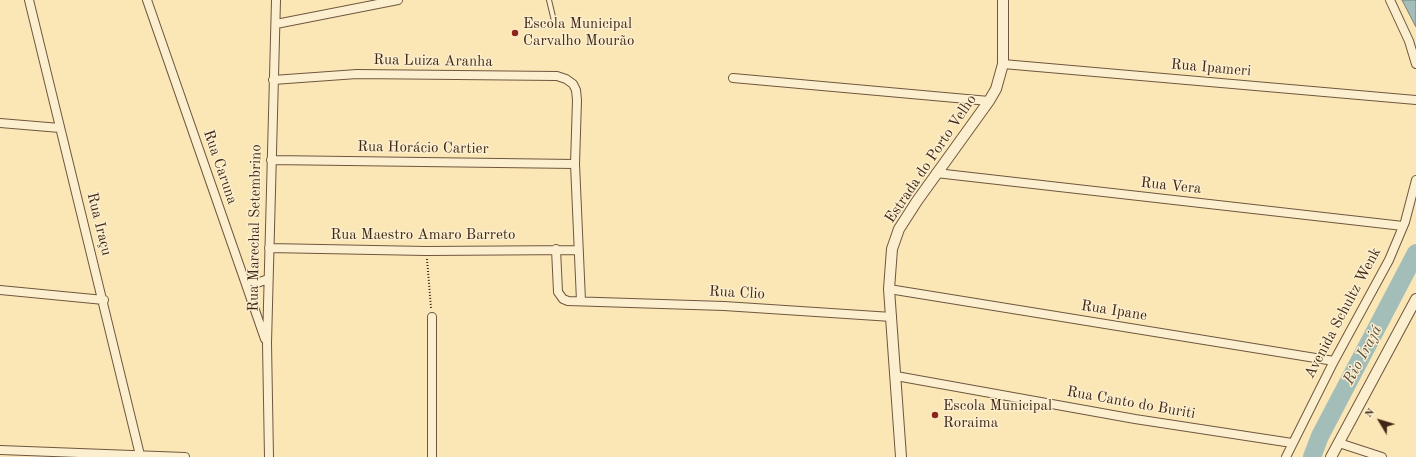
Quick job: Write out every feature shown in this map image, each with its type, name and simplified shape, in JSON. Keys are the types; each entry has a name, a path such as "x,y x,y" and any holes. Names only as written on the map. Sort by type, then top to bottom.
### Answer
{"street":[{"name":"Rua Iraçu","path":"29,0 104,300 140,455"},
{"name":"Rua Caruna","path":"147,0 267,343"},
{"name":"Rua Marechal Setembrino","path":"269,457 267,343 276,0"},
{"path":"276,24 398,0"},
{"name":"Estrada do Porto Velho","path":"901,457 889,289 892,249 899,229 936,173 989,101 996,89 1003,64 1002,0"},
{"path":"1390,0 1411,46 1416,64"},
{"name":"Rua Ipameri","path":"1003,64 1416,100"},
{"name":"Rua Luiza Aranha","path":"273,80 357,74 556,76 566,79 576,90 575,164"},
{"path":"733,78 989,101"},
{"path":"0,123 60,128"},
{"name":"Rua Horácio Cartier","path":"271,160 575,164"},
{"path":"575,164 581,301"},
{"name":"Rua Vera","path":"936,173 1403,226"},
{"name":"Avenida Schultz Wenk","path":"1286,457 1334,361 1390,260 1403,226 1416,180"},
{"name":"Rua Maestro Amaro Barreto","path":"269,248 426,251 578,250"},
{"name":"Rua Clio","path":"556,249 559,295 568,301 724,306 892,317"},
{"path":"244,279 256,283 268,279"},
{"name":"Rua Ipane","path":"889,289 1334,361"},
{"path":"0,290 104,300"},
{"path":"1331,457 1413,311 1416,299"},
{"path":"432,317 432,457"},
{"name":"Rua Canto do Buriti","path":"896,376 1136,419 1292,443"},
{"path":"1338,443 1382,457"},
{"path":"0,450 185,457"}],"lane":[{"path":"549,0 555,25"}],"path":[{"path":"426,251 432,317"}],"water":[{"path":"1402,0 1416,0 1416,27"}],"waterway":[{"name":"Rio Irajá","path":"1312,457 1320,436 1416,253"}],"place":[{"name":"Escola Municipal Carvalho Mourão","path":"515,33"},
{"name":"Escola Municipal Roraima","path":"935,415"}]}
